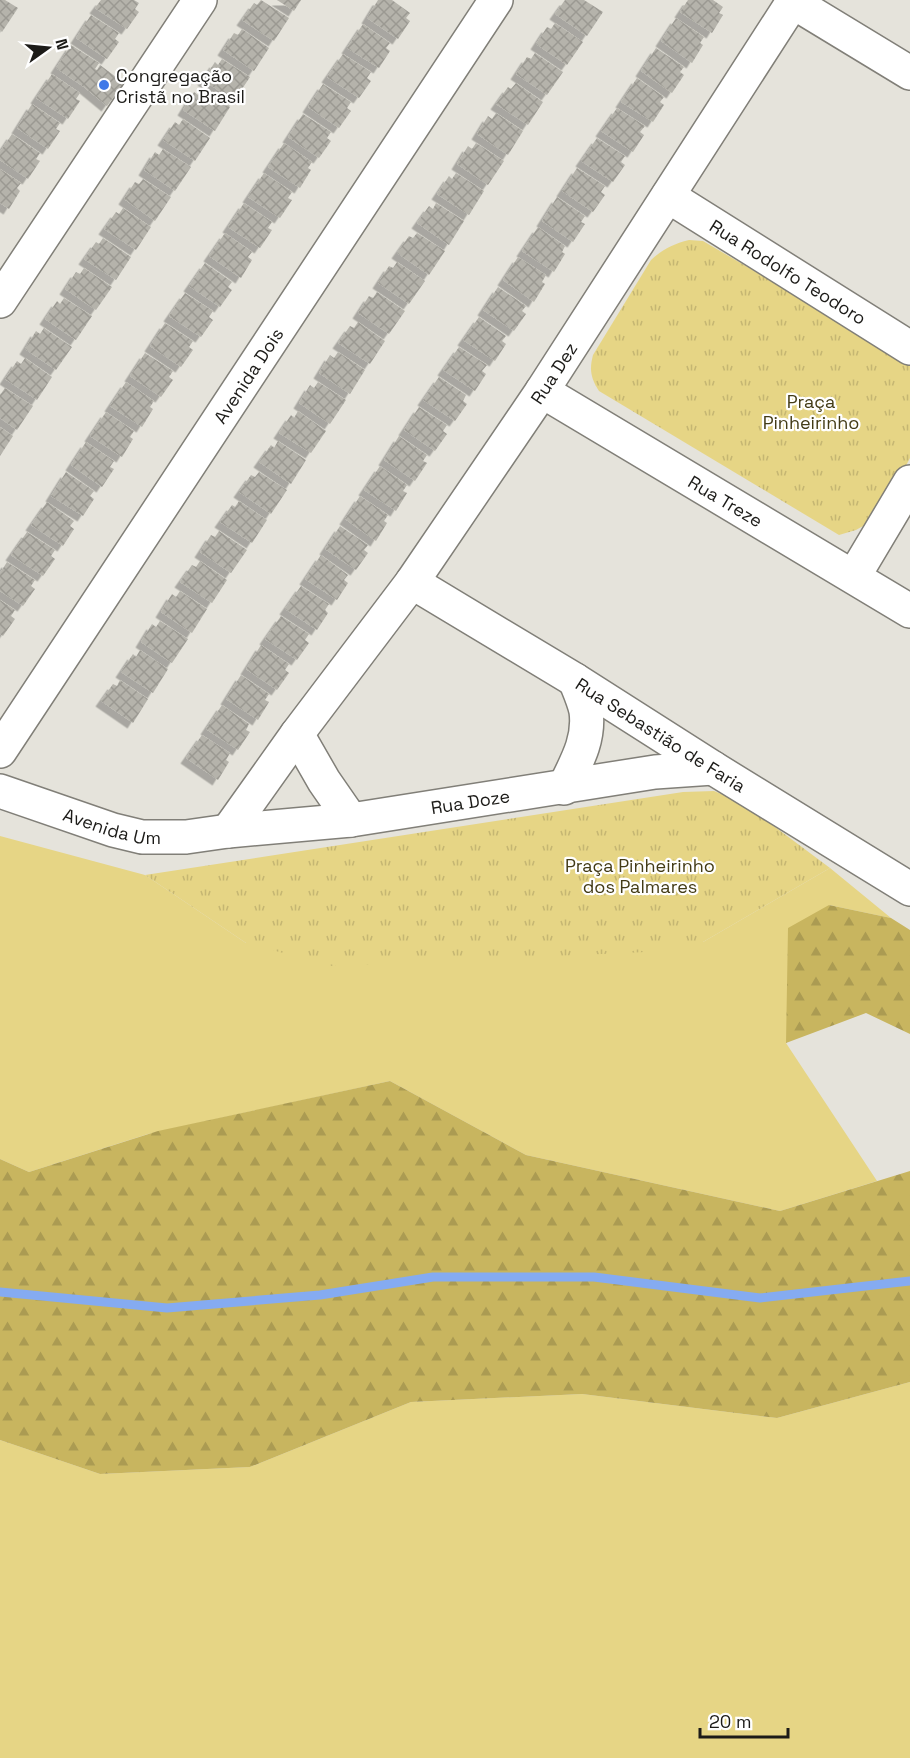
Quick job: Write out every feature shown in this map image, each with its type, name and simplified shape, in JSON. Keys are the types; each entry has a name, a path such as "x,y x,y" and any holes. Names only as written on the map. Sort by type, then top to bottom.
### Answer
{"street":[{"path":"0,301 200,0"},
{"name":"Avenida Dois","path":"0,751 496,0"},
{"path":"794,1 910,73"},
{"name":"Rua Dez","path":"228,831 297,734 412,582 542,391 794,1"},
{"name":"Rua Rodolfo Teodoro","path":"668,196 910,348"},
{"name":"Rua Treze","path":"542,391 910,611"},
{"path":"854,576 910,482"},
{"name":"Rua Sebastião de Faria","path":"412,582 575,680 910,889"},
{"path":"564,788 586,736 586,711 575,680"},
{"path":"297,734 324,781 351,820"},
{"name":"Rua Doze","path":"228,831 351,820 655,772 713,768"},
{"name":"Avenida Um","path":"0,791 113,830 142,837 186,837 228,831"}],"green space":[{"name":"Praça Pinheirinho","path":"689,240 703,241 910,362 910,458 884,507 872,521 856,530 839,535 599,391 592,374 593,355 651,260 668,247"},
{"name":"Praça Pinheirinho dos Palmares","path":"714,791 743,803 830,868 703,942 646,952 332,966 246,943 145,875 683,792"},
{"path":"0,836 145,875 246,943 703,942 830,868 891,918 829,905 786,1043 877,1181 780,1211 526,1155 390,1081 148,1134 29,1172 0,1159"},
{"path":"829,905 891,918 910,930 910,1034 866,1013 786,1043 788,928"},
{"path":"390,1081 526,1155 780,1211 910,1171 910,1382 777,1418 582,1394 411,1402 250,1467 100,1474 0,1440 0,1159 29,1172 158,1131"},
{"path":"910,1382 910,1758 0,1758 0,1440 100,1474 250,1467 411,1402 582,1394 777,1418"}],"building":[{"path":"0,0 5,0 18,8 2,32 0,30"},
{"path":"101,0 134,0 139,3 135,9 139,12 127,29 95,8"},
{"path":"261,0 289,18 274,41 242,20 254,3 257,5"},
{"path":"277,0 301,0 294,11"},
{"path":"378,0 392,0 410,13 406,18 410,21 398,39 367,18"},
{"path":"565,0 584,0 603,12 587,36 555,14"},
{"path":"688,0 713,0 723,7 719,13 723,15 712,33 680,12"},
{"path":"91,15 119,33 115,39 119,42 107,59 76,38"},
{"path":"676,18 704,37 700,43 703,45 692,63 661,41"},
{"path":"555,23 583,42 567,65 536,44 547,27 551,29"},
{"path":"363,24 390,43 386,48 390,51 379,68 347,48"},
{"path":"242,29 269,48 254,71 223,50 234,33 238,35"},
{"path":"71,45 99,63 95,69 97,70 100,65 124,83 107,106 56,68"},
{"path":"656,48 684,67 680,72 684,75 672,93 641,71"},
{"path":"535,53 563,72 547,95 516,74 527,57 531,59"},
{"path":"343,54 371,72 367,78 371,81 359,98 327,77"},
{"path":"222,59 250,77 234,101 203,80 215,62 218,65"},
{"path":"52,74 80,93 76,99 80,101 68,119 36,98"},
{"path":"637,78 664,97 660,102 664,105 653,122 621,102"},
{"path":"516,83 543,102 528,125 496,104 508,87 511,89"},
{"path":"323,84 351,102 347,108 351,111 339,128 308,107"},
{"path":"202,89 230,107 215,131 183,110 194,92 198,95"},
{"path":"32,104 60,123 56,129 60,131 48,149 17,128"},
{"path":"617,108 645,126 640,132 644,135 633,152 601,131"},
{"path":"496,113 523,131 508,155 477,134 488,116 492,119"},
{"path":"303,114 331,132 327,138 331,141 319,158 288,137"},
{"path":"183,119 210,138 195,161 163,140 175,122 179,125"},
{"path":"12,134 40,153 36,159 40,161 28,179 0,160 0,152"},
{"path":"597,138 625,156 621,162 625,165 613,182 581,161"},
{"path":"284,143 312,162 308,168 311,170 300,188 268,167"},
{"path":"476,143 504,161 488,185 457,164 468,146 472,149"},
{"path":"163,149 191,167 175,191 144,170 155,152 159,155"},
{"path":"577,168 605,186 601,192 605,195 593,212 562,191"},
{"path":"0,169 21,183 17,188 20,191 9,209 0,203"},
{"path":"264,173 292,192 288,198 292,200 280,218 248,197"},
{"path":"456,173 484,191 469,215 437,194 449,176 452,179"},
{"path":"143,179 171,197 155,221 124,199 135,182 139,184"},
{"path":"557,197 585,216 581,222 585,224 573,242 542,221"},
{"path":"244,203 272,222 268,228 272,230 260,248 228,227"},
{"path":"436,203 464,221 449,245 417,223 429,206 433,209"},
{"path":"123,208 151,227 136,250 104,229 116,212 119,214"},
{"path":"538,227 565,246 562,252 565,254 554,272 522,251"},
{"path":"225,233 252,252 248,257 252,260 241,278 209,256"},
{"path":"417,233 445,251 429,275 397,253 409,236 413,238"},
{"path":"103,238 131,257 116,280 84,259 96,242 99,244"},
{"path":"518,257 546,275 542,282 545,284 534,302 503,280"},
{"path":"397,262 425,281 409,304 378,283 389,266 393,268"},
{"path":"205,263 232,282 228,287 232,290 220,307 189,286"},
{"path":"84,268 112,287 96,310 65,289 76,272 80,274"},
{"path":"498,287 526,306 522,311 526,314 514,331 483,310"},
{"path":"377,292 405,311 389,334 358,313 369,296 373,298"},
{"path":"185,293 213,311 209,317 213,320 201,337 169,316"},
{"path":"64,298 92,316 76,340 45,319 57,301 60,304"},
{"path":"479,317 506,336 502,341 506,344 495,361 463,340"},
{"path":"358,322 385,341 370,364 338,343 350,326 354,328"},
{"path":"165,323 193,341 189,347 193,350 181,367 150,346"},
{"path":"44,328 72,347 56,370 25,349 36,331 40,334"},
{"path":"459,347 487,365 482,371 486,374 475,391 443,370"},
{"path":"338,352 365,370 350,394 319,373 330,355 334,358"},
{"path":"145,353 173,371 169,377 173,380 161,397 130,376"},
{"path":"25,358 52,377 37,400 5,379 17,361 21,364"},
{"path":"439,377 466,395 463,401 467,404 455,421 423,400"},
{"path":"126,382 154,401 150,407 153,409 142,427 110,406"},
{"path":"318,382 346,400 330,424 299,403 310,385 314,388"},
{"path":"5,388 33,406 17,430 0,418 0,395"},
{"path":"419,407 447,425 443,431 447,434 435,451 404,430"},
{"path":"298,411 326,431 311,453 279,433 291,415 294,418"},
{"path":"106,412 134,431 130,437 133,439 122,457 90,436"},
{"path":"0,427 13,436 0,456"},
{"path":"399,436 427,455 423,461 427,463 415,481 384,460"},
{"path":"278,441 306,460 291,484 259,462 271,445 274,448"},
{"path":"86,442 114,461 110,467 114,469 102,487 71,465"},
{"path":"380,466 407,485 403,491 407,493 396,511 364,490"},
{"path":"66,472 94,491 90,496 94,499 83,516 51,496"},
{"path":"259,472 287,490 271,514 239,492 251,475 255,477"},
{"path":"360,496 388,515 384,521 387,523 376,541 345,519"},
{"path":"239,501 267,520 252,543 220,522 232,505 235,507"},
{"path":"47,502 74,521 70,526 74,529 63,546 31,525"},
{"path":"340,526 368,545 364,550 368,553 356,570 325,549"},
{"path":"219,531 247,550 231,573 200,552 211,535 215,537"},
{"path":"27,532 55,550 51,556 55,559 43,576 11,555"},
{"path":"321,555 348,575 344,580 348,583 337,600 305,579"},
{"path":"200,561 227,580 212,603 180,582 192,565 196,567"},
{"path":"7,562 35,580 31,586 35,589 23,606 0,591 0,573"},
{"path":"301,586 329,604 325,610 328,613 317,630 285,609"},
{"path":"180,591 207,609 192,633 161,612 172,594 176,597"},
{"path":"0,600 15,610 11,616 15,619 3,636 0,634"},
{"path":"281,616 309,634 305,640 309,643 297,660 265,639"},
{"path":"160,621 188,639 172,663 141,642 152,624 156,627"},
{"path":"261,645 289,664 285,670 289,673 277,690 246,669"},
{"path":"140,650 168,669 153,693 121,672 133,654 136,657"},
{"path":"241,675 269,694 265,700 269,702 258,720 226,699"},
{"path":"120,680 148,699 133,723 101,701 113,684 117,686"},
{"path":"222,705 249,724 246,730 250,732 238,750 206,729"},
{"path":"202,735 230,753 226,760 229,762 218,780 186,758"}],"waterway":[{"path":"0,1292 167,1308 320,1295 433,1277 594,1277 760,1298 910,1281"}],"place":[{"name":"Congregação Cristã no Brasil","path":"104,85"}]}
